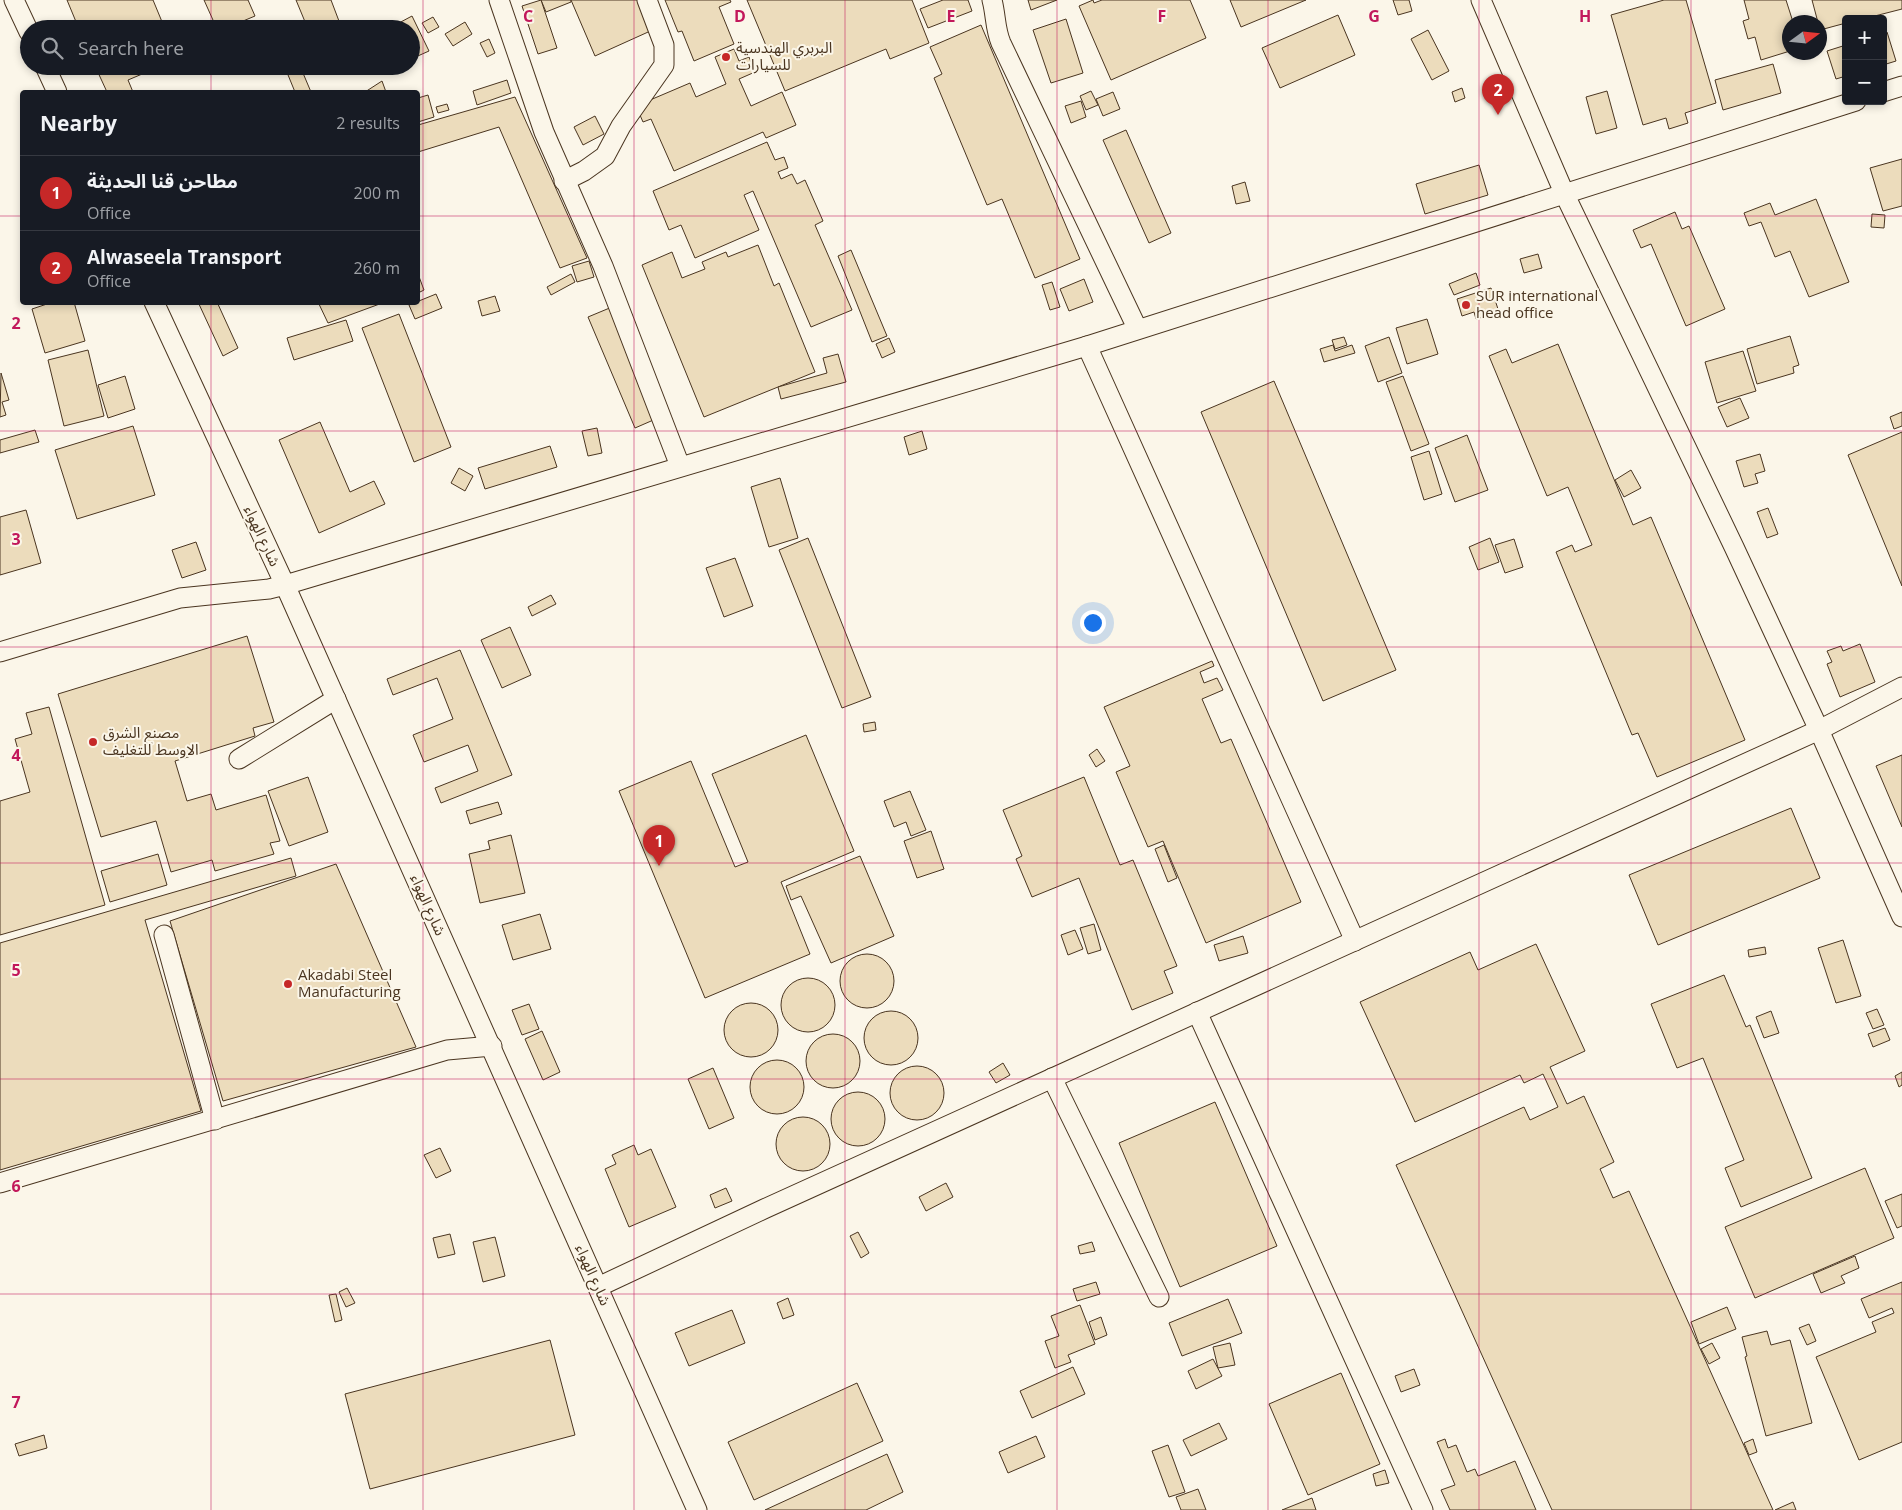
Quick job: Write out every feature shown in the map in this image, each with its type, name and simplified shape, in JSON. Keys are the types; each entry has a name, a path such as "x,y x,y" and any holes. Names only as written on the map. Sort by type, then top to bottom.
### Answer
{"street":[{"path":"14,0 23,20"},
{"path":"499,0 544,132 603,266 680,466"},
{"path":"564,181 584,171 605,156 621,126 664,65 664,45 647,0"},
{"path":"992,0 996,31 1001,43 1137,328"},
{"path":"1481,0 1565,195 1734,547 1819,730 1902,917"},
{"path":"49,75 56,90"},
{"path":"1887,91 1902,86"},
{"path":"0,652 180,598 269,589 285,585 1087,346 1137,328 1565,195 1844,105"},
{"name":"شارع الهواء","path":"155,305 285,585 492,1046 697,1510"},
{"path":"1087,346 1355,940"},
{"path":"598,1287 1052,1078 1819,730 1902,686"},
{"path":"239,759 336,699"},
{"path":"164,935 215,1120"},
{"path":"1197,1012 1423,1510"},
{"path":"0,1183 447,1050 492,1046"},
{"path":"1052,1078 1158,1297"}],"building":[{"path":"67,0 153,0 161,20 75,20"},
{"path":"204,0 248,0 255,16 245,20 213,20"},
{"path":"296,0 331,0 339,20 304,20"},
{"path":"541,0 571,0 571,2 546,12"},
{"path":"541,0 557,48 538,54 522,6"},
{"path":"571,0 645,0 657,28 595,56"},
{"path":"665,0 730,0 731,2 719,7 734,44 694,61 682,31 678,32"},
{"path":"747,0 912,0 929,43 890,59 886,49 785,91"},
{"path":"943,0 968,0 972,11 928,28 920,9"},
{"path":"1028,0 1057,0 1031,10"},
{"path":"1093,0 1094,3 1102,0 1190,0 1206,38 1111,80 1079,6"},
{"path":"1230,0 1306,0 1241,27"},
{"path":"1393,0 1409,0 1412,11 1398,15"},
{"path":"1664,0 1686,0 1716,103 1685,113 1688,123 1669,129 1666,118 1643,125 1611,15"},
{"path":"1744,0 1786,0 1791,15 1782,15 1782,53 1761,60 1755,37 1748,39 1743,21 1749,19"},
{"path":"1812,0 1902,0 1902,9 1879,15 1842,15 1842,24 1827,28 1827,15 1816,15"},
{"path":"1338,15 1355,55 1280,88 1262,48"},
{"path":"412,16 414,20 404,20"},
{"path":"433,17 439,27 428,33 422,23"},
{"path":"1066,19 1083,73 1051,83 1033,30"},
{"path":"465,22 472,34 453,46 445,34"},
{"path":"981,25 1080,259 1035,278 1002,199 987,205 934,78 942,74 930,47"},
{"path":"1428,30 1449,71 1432,80 1411,39"},
{"path":"420,32 429,51 420,55"},
{"path":"1887,32 1896,61 1887,64"},
{"path":"489,39 495,53 487,57 480,43"},
{"path":"1842,46 1842,77 1836,79 1827,51"},
{"path":"734,49 739,61 749,57 755,72 739,79 751,106 782,92 796,125 766,138 763,132 674,171 651,119 643,122 636,106 690,83 696,97 726,84 715,57"},
{"path":"1773,64 1781,93 1723,110 1715,80"},
{"path":"99,75 140,75 128,80 132,90 106,90"},
{"path":"288,75 304,75 310,90 294,90"},
{"path":"507,80 511,93 477,105 473,91"},
{"path":"382,81 385,90 368,90"},
{"path":"1462,88 1465,98 1455,102 1452,92"},
{"path":"1091,91 1098,105 1086,110 1080,96"},
{"path":"1607,91 1617,128 1596,134 1586,97"},
{"path":"1113,92 1120,109 1103,116 1096,99"},
{"path":"428,95 434,117 420,121 420,97"},
{"path":"515,97 587,258 560,268 499,127 420,151 420,124"},
{"path":"1081,101 1086,117 1071,123 1065,106"},
{"path":"447,104 449,110 438,113 436,107"},
{"path":"595,116 604,134 583,145 574,127"},
{"path":"1126,130 1171,233 1149,243 1103,140"},
{"path":"767,142 775,160 784,157 788,168 778,172 781,179 792,174 797,184 805,180 823,221 815,225 852,310 811,327 753,191 744,195 759,230 695,258 681,225 669,230 653,191"},
{"path":"1902,159 1902,206 1883,211 1870,168"},
{"path":"1479,165 1488,195 1425,214 1416,184"},
{"path":"1245,182 1250,201 1236,204 1232,186"},
{"path":"1816,199 1849,282 1809,297 1790,251 1775,257 1761,222 1749,226 1744,213 1770,203 1775,215"},
{"path":"1675,212 1682,229 1689,226 1725,309 1686,326 1651,244 1641,248 1633,230"},
{"path":"1872,214 1885,215 1884,228 1871,227"},
{"path":"758,245 774,286 779,283 815,372 704,417 642,265 672,252 682,278 705,269 702,262 726,252 728,257"},
{"path":"851,250 887,336 872,342 838,256"},
{"path":"1538,254 1542,268 1524,273 1520,259"},
{"path":"589,261 594,277 577,282 572,266"},
{"path":"1476,273 1480,285 1454,295 1449,284"},
{"path":"571,274 575,282 551,295 547,287"},
{"path":"420,279 424,290 420,292"},
{"path":"1084,279 1093,302 1069,311 1060,289"},
{"path":"1052,282 1060,307 1050,310 1042,285"},
{"path":"1491,288 1499,312 1476,319 1474,312 1462,316 1457,299"},
{"path":"436,294 442,308 415,319 409,305 420,305 420,301"},
{"path":"495,296 500,311 482,316 478,301"},
{"path":"44,305 75,305 85,341 45,353 32,309"},
{"path":"199,305 218,305 238,348 223,356"},
{"path":"319,305 377,305 328,323"},
{"path":"612,307 658,418 635,428 588,317"},
{"path":"399,314 451,447 414,462 362,328"},
{"path":"1427,319 1438,354 1407,364 1396,328"},
{"path":"346,320 353,341 294,360 287,338"},
{"path":"1790,336 1799,365 1793,367 1794,373 1757,384 1747,349"},
{"path":"1344,337 1347,345 1335,349 1332,340"},
{"path":"1389,337 1402,373 1378,382 1365,346"},
{"path":"889,338 895,352 882,358 876,344"},
{"path":"1558,344 1633,525 1651,517 1745,740 1657,777 1638,733 1632,735 1556,552 1572,545 1575,552 1592,545 1568,487 1547,496 1489,356 1506,349 1512,363"},
{"path":"1333,345 1335,351 1352,345 1355,353 1324,362 1320,349"},
{"path":"88,350 104,416 64,426 48,360"},
{"path":"1743,351 1756,391 1717,403 1705,362"},
{"path":"838,354 846,382 781,399 778,387 827,373 823,358"},
{"path":"1,373 9,400 2,402 6,415 0,417"},
{"path":"125,376 135,409 108,418 98,385"},
{"path":"1403,376 1429,444 1411,451 1386,382"},
{"path":"1274,381 1396,670 1323,701 1201,412"},
{"path":"1740,398 1749,418 1727,427 1718,407"},
{"path":"1902,412 1902,426 1894,429 1890,417"},
{"path":"320,422 350,492 374,481 385,504 319,533 279,440"},
{"path":"133,426 155,495 77,519 55,450"},
{"path":"597,428 602,453 588,456 582,431"},
{"path":"35,430 39,442 0,453 0,440"},
{"path":"922,431 927,449 909,455 904,437"},
{"path":"1902,432 1902,586 1848,455"},
{"path":"1467,435 1488,490 1455,502 1435,448"},
{"path":"550,446 557,467 485,489 478,468"},
{"path":"1429,451 1442,494 1424,500 1411,457"},
{"path":"1760,454 1765,471 1755,474 1758,483 1744,487 1736,461"},
{"path":"459,468 473,476 465,491 451,483"},
{"path":"1631,470 1641,488 1624,497 1615,480"},
{"path":"780,478 798,538 769,547 751,487"},
{"path":"1768,508 1778,534 1767,538 1757,512"},
{"path":"26,510 41,563 0,575 0,517"},
{"path":"808,538 871,697 842,708 779,550"},
{"path":"1490,538 1499,562 1478,570 1469,547"},
{"path":"1514,539 1523,567 1505,573 1495,545"},
{"path":"196,542 206,570 182,578 172,550"},
{"path":"735,558 753,606 724,617 706,568"},
{"path":"551,595 556,604 532,616 528,607"},
{"path":"510,627 531,675 502,688 481,640"},
{"path":"247,636 274,722 253,728 255,736 175,761 187,801 211,794 216,810 266,795 280,841 270,843 274,854 215,871 212,860 171,872 156,821 101,837 58,694"},
{"path":"1860,644 1875,682 1840,697 1827,664 1832,662 1827,651 1841,646 1843,651"},
{"path":"460,650 512,775 441,803 435,788 478,771 468,745 424,762 413,735 453,719 437,678 393,695 387,679"},
{"path":"1212,661 1214,666 1200,672 1204,683 1217,678 1223,690 1202,699 1221,743 1231,739 1301,902 1206,943 1163,841 1148,847 1116,772 1130,766 1104,707"},
{"path":"49,707 105,905 0,935 0,801 30,792 15,739 32,734 26,713"},
{"path":"875,722 876,730 864,732 863,724"},
{"path":"806,735 854,851 781,882 810,954 705,998 619,791 691,761 735,867 748,862 712,774"},
{"path":"1097,749 1105,761 1096,767 1089,755"},
{"path":"1902,755 1902,827 1876,766"},
{"path":"308,777 328,832 289,846 268,791"},
{"path":"1084,777 1120,865 1133,860 1177,966 1164,971 1173,993 1132,1010 1079,878 1032,897 1016,859 1022,856 1003,810"},
{"path":"910,791 926,830 911,836 906,822 894,827 884,801"},
{"path":"498,802 502,814 470,824 466,811"},
{"path":"1791,808 1820,878 1658,945 1629,875"},
{"path":"931,831 944,869 917,878 904,841"},
{"path":"511,835 525,893 480,903 469,854 490,849 488,841"},
{"path":"1164,845 1177,878 1168,882 1155,849"},
{"path":"158,854 167,885 110,902 101,871"},
{"path":"860,856 894,936 831,963 801,896 791,900 786,886"},
{"path":"291,858 296,876 145,920 201,1111 0,1170 0,943"},
{"name":"Akadabi Steel Manufacturing","path":"336,864 416,1047 223,1101 170,921"},
{"path":"540,914 551,949 513,960 502,925"},
{"path":"1094,924 1101,950 1088,954 1080,928"},
{"path":"1075,930 1083,949 1068,955 1061,935"},
{"path":"1243,936 1248,953 1219,961 1214,945"},
{"path":"1843,940 1861,996 1836,1003 1818,948"},
{"path":"1536,944 1585,1051 1550,1067 1567,1104 1584,1096 1614,1162 1600,1169 1613,1198 1629,1191 1773,1510 1552,1510 1396,1165 1524,1107 1530,1120 1558,1107 1543,1074 1524,1083 1520,1075 1415,1122 1360,1002 1470,952 1478,970"},
{"path":"1765,947 1766,954 1749,957 1748,950"},
{"path":"862,954 872,954 886,962 892,971 894,981 892,991 886,1000 872,1008 862,1008 852,1003 845,996 840,986 840,976 845,966 852,959"},
{"path":"1724,975 1746,1027 1750,1025 1812,1178 1741,1207 1725,1168 1744,1160 1703,1058 1677,1068 1651,1004"},
{"path":"808,978 818,980 827,986 833,995 835,1005 833,1015 827,1024 818,1030 808,1032 798,1030 789,1024 783,1015 781,1005 783,995 789,986 798,980"},
{"path":"751,1003 761,1005 770,1011 776,1020 778,1030 776,1040 770,1049 761,1055 751,1057 741,1055 732,1049 726,1040 724,1030 726,1020 732,1011 741,1005"},
{"path":"529,1004 539,1029 522,1035 512,1010"},
{"path":"1877,1009 1884,1025 1873,1029 1866,1013"},
{"path":"891,1011 901,1013 910,1019 916,1028 918,1038 916,1048 910,1057 901,1063 891,1065 881,1063 872,1057 866,1048 864,1038 866,1028 872,1019 881,1013"},
{"path":"1771,1011 1779,1033 1764,1038 1756,1017"},
{"path":"1885,1028 1890,1040 1873,1047 1868,1034"},
{"path":"542,1031 560,1072 543,1080 525,1039"},
{"path":"833,1034 843,1036 852,1042 858,1051 860,1061 858,1071 852,1080 843,1086 833,1088 823,1086 814,1080 808,1071 806,1061 808,1051 814,1042 823,1036"},
{"path":"772,1060 782,1060 796,1068 802,1077 804,1087 802,1097 796,1106 782,1114 772,1114 762,1109 755,1102 750,1092 750,1082 755,1072 762,1065"},
{"path":"1003,1063 1010,1075 996,1083 989,1072"},
{"path":"917,1066 927,1068 936,1074 942,1083 944,1093 942,1103 936,1112 927,1118 917,1120 907,1118 898,1112 892,1103 890,1093 892,1083 898,1074 907,1068"},
{"path":"713,1068 734,1118 709,1129 688,1079"},
{"path":"1902,1072 1902,1085 1899,1087 1895,1076"},
{"path":"853,1092 863,1092 877,1100 883,1109 885,1119 883,1129 877,1138 863,1146 853,1146 843,1141 836,1134 831,1124 831,1114 836,1104 843,1097"},
{"path":"1215,1102 1277,1246 1180,1287 1119,1143"},
{"path":"798,1117 808,1117 822,1125 828,1134 830,1144 828,1154 822,1163 808,1171 798,1171 788,1166 781,1159 776,1149 776,1139 781,1129 788,1122"},
{"path":"634,1145 638,1155 651,1149 676,1207 629,1227 605,1169 616,1164 612,1155"},
{"path":"440,1148 451,1171 436,1178 424,1155"},
{"path":"1865,1168 1894,1238 1755,1298 1725,1227"},
{"path":"946,1183 953,1197 926,1211 919,1197"},
{"path":"726,1188 732,1201 715,1208 710,1195"},
{"path":"1902,1194 1902,1226 1897,1228 1885,1201"},
{"path":"858,1232 869,1253 861,1258 850,1236"},
{"path":"450,1234 455,1254 438,1258 433,1238"},
{"path":"495,1237 505,1276 483,1282 473,1242"},
{"path":"1092,1242 1095,1251 1080,1254 1078,1246"},
{"path":"1855,1256 1859,1268 1841,1276 1845,1283 1821,1293 1813,1274"},
{"path":"1096,1282 1100,1294 1077,1301 1073,1289"},
{"path":"1902,1282 1902,1442 1859,1460 1816,1357 1876,1332 1872,1322 1894,1313 1892,1308 1869,1318 1861,1299"},
{"path":"347,1288 355,1303 346,1307 339,1292"},
{"path":"336,1294 342,1320 335,1322 329,1295"},
{"path":"788,1298 794,1315 783,1319 777,1303"},
{"path":"1228,1299 1242,1333 1182,1356 1169,1323"},
{"path":"1080,1305 1095,1344 1068,1355 1071,1362 1055,1368 1045,1341 1059,1336 1051,1316"},
{"path":"1727,1307 1736,1329 1699,1344 1691,1322"},
{"path":"732,1310 745,1343 689,1366 675,1333"},
{"path":"1101,1317 1107,1335 1095,1340 1089,1322"},
{"path":"1809,1324 1816,1341 1807,1345 1799,1328"},
{"path":"1767,1331 1771,1345 1790,1340 1812,1423 1766,1436 1745,1357 1747,1356 1742,1337"},
{"path":"550,1340 575,1435 370,1489 345,1394"},
{"path":"1230,1343 1235,1365 1218,1368 1213,1347"},
{"path":"1712,1343 1720,1358 1709,1364 1701,1349"},
{"path":"1213,1359 1222,1376 1196,1389 1188,1371"},
{"path":"1073,1367 1085,1394 1032,1418 1020,1391"},
{"path":"1414,1369 1420,1385 1401,1392 1395,1376"},
{"path":"1341,1373 1380,1464 1308,1495 1269,1404"},
{"path":"857,1383 883,1441 754,1500 728,1442"},
{"path":"1219,1423 1227,1439 1191,1456 1183,1440"},
{"path":"44,1435 47,1448 19,1456 15,1444"},
{"path":"1036,1436 1045,1457 1008,1473 999,1452"},
{"path":"1445,1439 1448,1448 1456,1445 1467,1472 1475,1469 1478,1476 1515,1461 1536,1510 1450,1510 1441,1490 1455,1485 1437,1442"},
{"path":"1753,1439 1757,1452 1749,1455 1744,1443"},
{"path":"1168,1445 1185,1492 1169,1497 1152,1451"},
{"path":"887,1454 903,1492 866,1510 765,1510"},
{"path":"1385,1470 1389,1483 1376,1486 1373,1474"},
{"path":"1198,1489 1206,1510 1181,1510 1176,1497"},
{"path":"1312,1498 1316,1510 1282,1510"},
{"path":"1793,1502 1796,1510 1775,1510"}],"place":[{"name":"البربري الهندسية للسيارات","path":"726,57"},
{"name":"Alwaseela Transport","path":"1498,115"},
{"name":"SUR international head office","path":"1466,305"},
{"name":"مصنع الشرق الاوسط للتغليف","path":"93,742"},
{"name":"مطاحن قنا الحديثة","path":"659,866"},
{"name":"Akadabi Steel Manufacturing","path":"288,984"}]}
